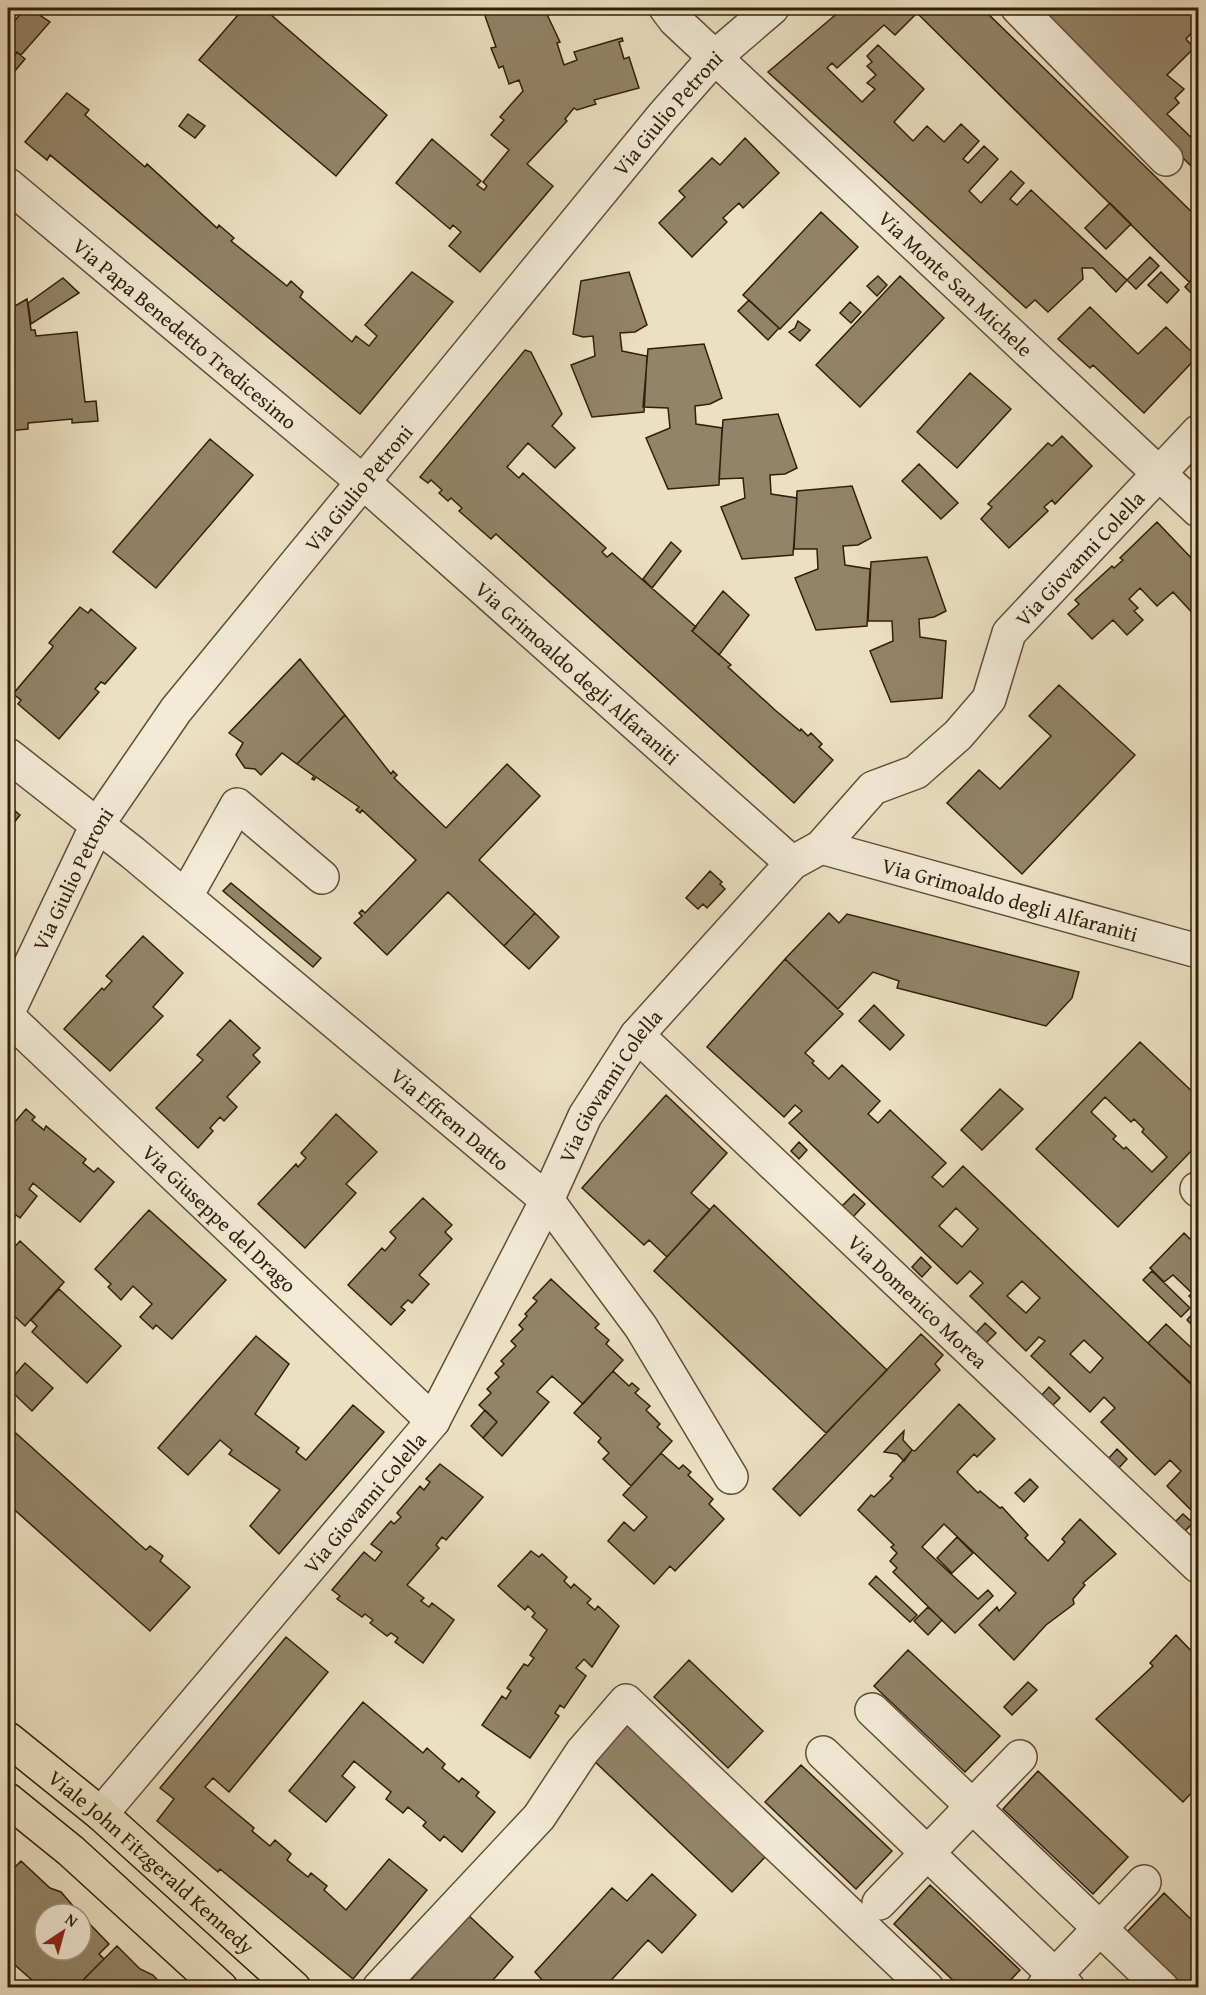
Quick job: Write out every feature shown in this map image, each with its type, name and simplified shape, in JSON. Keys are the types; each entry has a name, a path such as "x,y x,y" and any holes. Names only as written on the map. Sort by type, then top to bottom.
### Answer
{"main road":[{"name":"Viale John Fitzgerald Kennedy","path":"8,1739 101,1814 294,1988"},
{"path":"8,1800 71,1851 221,1988"}],"street":[{"name":"Via Monte San Michele","path":"666,8 675,20 1198,510"},
{"name":"Via Giulio Petroni","path":"8,1012 97,825 176,710 663,116 715,57 772,8"},
{"path":"1018,8 1166,159"},
{"name":"Via Papa Benedetto Tredicesimo","path":"8,185 363,482"},
{"name":"Via Giovanni Colella","path":"101,1814 433,1421 547,1200 585,1116 637,1035 792,863 822,847 873,788 916,772 958,735 989,699 1009,633 1198,432"},
{"name":"Via Grimoaldo degli Alfaraniti","path":"363,482 792,863"},
{"name":"Via Effrem Datto","path":"8,755 186,896 547,1200 641,1327 731,1477"},
{"path":"186,896 237,805 322,877"},
{"name":"Via Grimoaldo degli Alfaraniti","path":"822,847 1198,951"},
{"name":"Via Giuseppe del Drago","path":"8,1017 433,1421"},
{"name":"Via Domenico Morea","path":"637,1035 1198,1566"},
{"path":"379,1988 539,1817 582,1752 626,1701 927,1988"},
{"path":"872,1710 1162,1988"},
{"path":"823,1753 928,1853 1055,1983 1100,1928 1144,1882"},
{"path":"879,1903 1020,1757"}],"building":[{"path":"25,8 29,8 50,22 21,55 17,52 8,64 8,29"},
{"path":"244,8 263,8 387,115 336,176 199,60"},
{"path":"498,8 544,8 560,42 557,43 564,65 577,60 574,52 622,38 623,41 619,42 624,59 629,57 639,88 594,100 596,104 577,110 574,108 565,119 567,121 527,164 553,186 480,272 449,246 461,232 453,225 450,229 396,183 432,139 481,181 477,185 484,190 487,186 483,182 509,150 491,135 504,120 500,117 523,91 519,80 509,84 503,66 499,68 491,48 496,47 484,13"},
{"path":"840,8 982,8 1198,218 1198,273 1189,282 917,13 895,35 884,25 837,68 832,63 827,68 862,102 875,89 867,83 876,75 867,66 872,62 867,56 878,45 924,89 894,122 913,141 927,126 944,142 961,124 979,141 963,159 968,163 984,146 998,159 969,191 981,203 1011,171 1024,183 1010,199 1017,205 1031,190 1127,280 1116,292 1093,268 1082,268 1083,279 1048,312 1035,300 1026,308 768,72 840,11"},
{"path":"1033,8 1198,8 1198,26 1186,39 1194,48 1167,75 1184,89 1175,98 1179,103 1167,114 1198,144 1198,173"},
{"path":"17,52 25,59 8,79 8,64"},
{"path":"67,93 89,110 85,115 145,167 147,164 217,228 219,225 234,238 231,241 287,286 291,281 303,292 300,297 352,342 356,336 369,346 377,336 365,325 412,272 453,302 360,414 50,155 47,160 25,142"},
{"path":"188,114 205,126 195,138 179,126"},
{"path":"745,138 779,173 743,208 739,203 723,218 727,222 692,257 659,223 685,197 679,191 712,158 720,165"},
{"path":"1110,203 1131,224 1106,249 1085,228"},
{"path":"821,212 858,247 780,329 743,295"},
{"path":"1150,257 1159,266 1136,289 1127,280"},
{"path":"629,272 647,325 635,332 620,333 622,351 647,356 644,412 592,417 571,365 595,356 593,336 583,337 573,334 581,281"},
{"path":"1161,272 1179,290 1167,303 1148,285"},
{"path":"1198,273 1198,294 1195,297 1185,287"},
{"path":"878,276 887,285 877,296 867,286"},
{"path":"900,276 944,318 860,407 816,365"},
{"path":"63,278 79,293 31,324 28,303"},
{"path":"27,299 31,330 35,330 36,336 77,332 85,402 96,401 98,421 72,423 72,419 28,423 28,429 8,431 8,310"},
{"path":"749,300 779,328 768,340 738,311"},
{"path":"850,302 861,312 851,323 840,313"},
{"path":"1090,307 1138,354 1166,327 1197,357 1144,413 1093,365 1090,368 1058,339"},
{"path":"798,321 810,330 800,341 789,332 795,328"},
{"path":"704,344 722,398 710,404 695,406 696,424 722,428 719,485 668,489 646,438 670,428 668,408 643,407 648,349"},
{"path":"525,350 531,352 562,414 552,426 575,448 555,468 528,443 507,467 519,478 523,473 606,548 602,552 607,557 612,553 696,627 692,631 731,665 728,667 775,710 800,731 801,729 808,736 811,733 822,744 819,747 833,760 794,803 496,534 491,539 459,511 462,508 451,498 448,501 439,493 442,490 431,480 428,483 420,477"},
{"path":"970,373 1011,409 957,468 917,432"},
{"path":"778,414 797,468 785,474 770,475 771,494 797,498 793,555 742,559 721,507 745,498 743,478 719,479 723,420"},
{"path":"1062,436 1092,466 1055,504 1052,500 1044,507 1048,511 1009,548 981,519 992,507 988,504 1048,443 1052,446"},
{"path":"210,439 253,475 156,588 113,552"},
{"path":"919,464 958,503 941,519 902,481"},
{"path":"852,486 871,538 858,545 843,546 845,565 870,569 867,626 816,630 795,578 818,569 817,549 794,549 797,491"},
{"path":"1157,522 1198,565 1198,619 1173,592 1157,606 1140,588 1129,599 1138,608 1134,611 1143,620 1127,635 1113,620 1092,639 1068,614 1079,604 1075,600 1112,566 1114,568 1123,560 1120,558"},
{"path":"671,542 681,551 652,588 643,579"},
{"path":"927,557 946,611 934,617 919,619 920,637 946,641 942,698 891,702 870,651 893,641 892,621 868,621 871,562"},
{"path":"723,591 749,615 719,655 692,631"},
{"path":"80,607 88,613 91,609 136,648 105,684 101,682 95,689 99,692 59,739 18,704 21,700 13,694 52,648 53,646 49,643"},
{"path":"300,659 345,715 297,764 282,753 261,775 255,769 245,768 236,755 243,743 229,733"},
{"path":"1059,685 1135,755 1022,874 947,803 979,770 1000,789 1051,736 1029,716"},
{"path":"345,715 391,774 393,771 397,775 394,778 446,828 507,764 540,796 479,860 535,913 504,946 448,892 387,955 354,923 362,916 359,913 362,910 365,913 416,860 362,810 360,813 356,810 359,807 316,777 312,779 314,776 297,764"},
{"path":"8,805 20,815 8,830"},
{"path":"710,871 722,882 720,884 725,889 707,908 703,904 698,909 686,898"},
{"path":"231,883 321,958 313,967 223,891"},
{"path":"535,913 559,937 529,969 504,946"},
{"path":"829,913 839,923 847,914 1079,972 1072,998 1046,1026 897,988 899,981 873,972 838,1009 785,959"},
{"path":"143,936 183,973 153,1007 163,1016 110,1071 64,1029 102,988 104,990 112,981 106,976"},
{"path":"785,959 843,1014 805,1053 814,1061 812,1063 829,1079 842,1065 880,1101 868,1114 878,1123 890,1110 946,1163 932,1177 943,1187 963,1166 1198,1391 1198,1517 1167,1486 1181,1471 1170,1460 1155,1475 1101,1422 1115,1408 1104,1397 1090,1412 1031,1356 1045,1341 1039,1337 1026,1351 970,1296 983,1283 970,1271 957,1284 789,1123 802,1111 795,1105 784,1117 707,1047","holes":["956,1208 978,1229 962,1247 939,1226","1022,1281 1040,1298 1026,1313 1007,1296","1084,1340 1103,1358 1090,1373 1070,1354"]},
{"path":"874,1005 904,1035 890,1050 859,1021"},
{"path":"230,1020 260,1048 253,1055 260,1062 227,1097 237,1107 224,1121 220,1117 210,1128 213,1131 198,1148 156,1108 203,1060 197,1055"},
{"path":"1140,1042 1198,1097 1198,1144 1118,1227 1036,1149","holes":["1105,1097 1131,1122 1134,1119 1144,1129 1142,1132 1167,1157 1152,1172 1126,1147 1124,1149 1113,1139 1116,1136 1091,1112"]},
{"path":"1000,1089 1023,1109 982,1150 961,1130"},
{"path":"666,1095 727,1153 691,1193 710,1210 667,1257 649,1240 644,1245 582,1188"},
{"path":"26,1109 35,1117 32,1120 44,1130 46,1126 86,1159 83,1163 94,1172 98,1168 114,1182 80,1222 33,1183 29,1189 37,1196 20,1218 16,1215 8,1225 8,1158 10,1154 8,1153 8,1130"},
{"path":"336,1114 377,1152 346,1184 356,1193 305,1248 258,1204 296,1164 298,1167 306,1158 301,1153"},
{"path":"799,1142 807,1150 799,1159 791,1151"},
{"path":"854,1194 865,1204 853,1217 842,1206"},
{"path":"423,1198 452,1225 445,1232 452,1239 419,1275 429,1284 412,1303 408,1300 401,1307 405,1310 391,1325 348,1285 382,1248 385,1251 396,1238 390,1232"},
{"path":"714,1205 887,1370 826,1433 654,1271"},
{"path":"149,1210 226,1280 172,1339 156,1325 153,1329 140,1317 152,1304 133,1286 121,1300 108,1287 111,1284 95,1269"},
{"path":"1184,1233 1190,1239 1194,1236 1198,1240 1198,1305 1189,1296 1192,1293 1173,1275 1164,1282 1150,1268"},
{"path":"20,1241 64,1282 25,1326 8,1310 8,1254"},
{"path":"921,1257 931,1267 922,1277 912,1267"},
{"path":"1152,1271 1190,1308 1181,1317 1143,1280"},
{"path":"551,1279 599,1324 595,1328 609,1340 606,1344 623,1360 583,1404 552,1376 537,1392 549,1402 502,1456 483,1438 497,1422 479,1405 491,1393 487,1389 499,1377 495,1373 504,1364 501,1361 516,1346 511,1341 523,1329 519,1325 537,1301 533,1298"},
{"path":"59,1289 121,1346 87,1383 32,1332 37,1326 31,1320"},
{"path":"1194,1312 1198,1316 1198,1331 1187,1320"},
{"path":"985,1323 996,1333 986,1343 976,1333"},
{"path":"1166,1324 1198,1354 1197,1389 1148,1343"},
{"path":"921,1334 943,1355 935,1364 940,1370 800,1516 773,1489"},
{"path":"256,1336 289,1364 255,1414 299,1448 296,1452 306,1460 353,1405 384,1432 279,1554 250,1526 280,1490 229,1454 232,1450 220,1440 188,1475 158,1448"},
{"path":"25,1363 53,1388 32,1411 8,1388 8,1383"},
{"path":"613,1371 629,1386 632,1383 639,1389 635,1393 650,1406 646,1410 660,1424 657,1427 672,1441 631,1486 603,1459 609,1453 598,1442 601,1438 574,1413"},
{"path":"1049,1387 1060,1398 1051,1407 1040,1397"},
{"path":"959,1404 995,1439 977,1457 974,1454 957,1472 978,1493 980,1491 1000,1508 1002,1507 1028,1535 1025,1538 1048,1561 1065,1542 1062,1539 1080,1519 1116,1554 1083,1583 1085,1585 1073,1599 1074,1604 1046,1625 1014,1660 979,1625 997,1607 999,1611 1016,1593 944,1524 922,1547 978,1599 988,1590 993,1596 955,1633 893,1572 897,1568 890,1561 897,1553 891,1547 894,1545 858,1510 871,1495 874,1497 893,1478 890,1476 912,1450 915,1451"},
{"path":"485,1410 497,1422 483,1438 471,1426"},
{"path":"8,1426 146,1550 150,1546 163,1556 160,1561 190,1587 150,1631 8,1504"},
{"path":"904,1431 903,1440 912,1450 904,1461 897,1454 884,1452"},
{"path":"1117,1449 1127,1459 1118,1469 1108,1459"},
{"path":"661,1453 679,1469 683,1465 691,1472 688,1475 713,1499 709,1504 724,1519 675,1571 670,1566 654,1584 608,1541 624,1522 634,1531 647,1517 623,1495"},
{"path":"440,1464 483,1497 446,1540 442,1537 436,1545 439,1548 407,1585 424,1598 421,1601 429,1607 432,1603 454,1620 423,1663 395,1642 398,1638 391,1633 387,1636 370,1623 373,1620 365,1614 362,1617 337,1599 340,1596 332,1590 364,1552 375,1561 382,1552 371,1544 391,1521 394,1524 401,1517 397,1513 420,1486 424,1490 430,1482 426,1479"},
{"path":"1030,1479 1038,1487 1024,1502 1015,1493"},
{"path":"1183,1514 1193,1523 1184,1532 1174,1523"},
{"path":"957,1537 973,1553 952,1573 937,1558"},
{"path":"531,1551 539,1557 542,1554 567,1577 564,1581 571,1588 574,1584 591,1599 587,1603 595,1610 598,1606 619,1626 592,1667 584,1659 576,1668 586,1676 564,1708 560,1705 555,1713 559,1716 530,1758 482,1725 502,1696 506,1699 511,1691 507,1688 524,1664 528,1666 534,1658 530,1655 547,1630 532,1617 535,1613 528,1606 525,1610 498,1586"},
{"path":"876,1576 917,1615 910,1622 869,1584"},
{"path":"928,1607 942,1620 928,1635 914,1621"},
{"path":"1176,1635 1198,1658 1198,1786 1183,1802 1096,1719 1153,1666 1150,1663"},
{"path":"286,1637 328,1672 229,1792 213,1778 205,1787 254,1828 252,1831 270,1846 275,1840 291,1854 287,1860 308,1877 311,1873 327,1886 324,1890 346,1910 389,1859 427,1890 353,1979 220,1869 218,1872 157,1821 174,1799 160,1788"},
{"path":"908,1650 1000,1736 965,1772 874,1686"},
{"path":"689,1660 763,1731 728,1768 654,1697"},
{"path":"1028,1682 1037,1690 1012,1715 1004,1707"},
{"path":"363,1702 423,1753 427,1748 445,1764 442,1768 459,1782 462,1778 479,1792 476,1796 495,1812 462,1852 444,1836 440,1841 423,1826 426,1822 408,1807 403,1813 386,1799 391,1792 354,1761 342,1776 355,1787 326,1822 289,1791"},
{"path":"625,1720 766,1856 732,1892 590,1757"},
{"path":"801,1765 892,1851 856,1889 765,1802"},
{"path":"1038,1771 1128,1857 1093,1894 1003,1809"},
{"path":"21,1861 50,1888 61,1892 70,1902 33,1902 33,1962 93,1962 93,1927 109,1944 99,1954 104,1959 75,1988 41,1988 8,1959 8,1874"},
{"path":"652,1874 696,1915 662,1953 648,1940 604,1988 549,1988 535,1972 612,1888 627,1901"},
{"path":"930,1885 1020,1970 1003,1988 961,1988 894,1924"},
{"path":"1164,1893 1198,1926 1198,1988 1186,1988 1127,1932"},
{"path":"467,1914 513,1957 486,1988 404,1988"},
{"path":"117,1946 140,1969 153,1975 165,1988 75,1988"}]}
